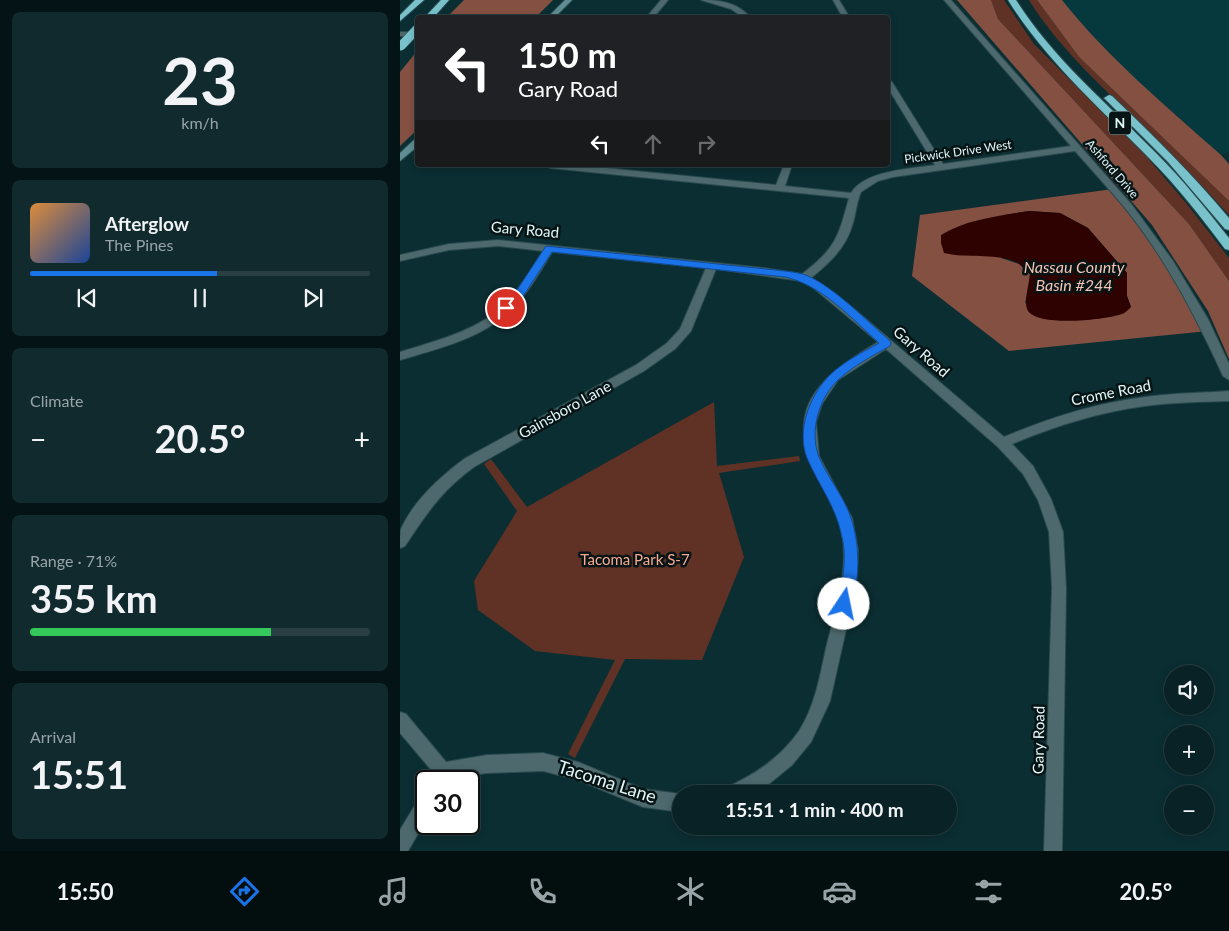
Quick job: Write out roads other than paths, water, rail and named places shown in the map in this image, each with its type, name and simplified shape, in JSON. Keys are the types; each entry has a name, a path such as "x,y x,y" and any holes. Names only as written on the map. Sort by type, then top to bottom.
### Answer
{"highway":[{"path":"400,20 420,0"},
{"path":"431,15 445,0"},
{"name":"N","path":"1012,0 1058,62 1173,176 1229,246"},
{"path":"1023,0 1059,47"},
{"path":"400,46 415,31"},
{"name":"N","path":"1103,92 1164,150 1199,188 1229,226"}],"main road":[{"path":"553,15 568,0"},
{"path":"400,158 415,144"}],"street":[{"path":"652,15 665,0"},
{"path":"704,0 732,6 746,15"},
{"path":"836,0 845,15"},
{"name":"Ashford Drive","path":"947,0 1129,208 1169,264 1202,319 1229,376"},
{"path":"400,34 415,34"},
{"path":"890,85 940,167"},
{"name":"Pickwick Drive West","path":"853,196 866,184 882,176 1077,148"},
{"path":"571,167 853,196 842,240 830,256 804,278"},
{"path":"780,187 787,167"},
{"name":"Gary Road","path":"400,258 449,247 482,243 549,248 771,272 804,278 815,284 849,311 1003,443 1028,470 1044,499 1056,532 1059,588 1053,851"},
{"path":"400,356 459,336 495,317 516,299 549,248"},
{"name":"Gainsboro Lane","path":"400,542 428,500 450,478 469,463 640,368 671,346 688,325 712,266"},
{"path":"751,785 758,782 786,759 805,736 822,701 848,585 852,550 845,518 812,456 810,422 816,403 834,377 886,343"},
{"name":"Crome Road","path":"1003,443 1061,419 1098,410 1144,402 1229,396"},
{"path":"400,720 437,770"},
{"name":"Tacoma Lane","path":"464,770 487,764 543,762 578,771 644,798 672,802"},
{"path":"400,847 415,822"}],"water":[{"name":"Nassau County Basin #244","path":"1029,211 1060,213 1088,228 1127,273 1127,296 1131,307 1122,314 1088,320 1058,321 1034,316 1028,311 1026,299 1030,274 1018,263 1001,258 944,253 941,235 951,230 984,219"}],"park label":[{"name":"Tacoma Park S-7","path":"635,560"}]}
